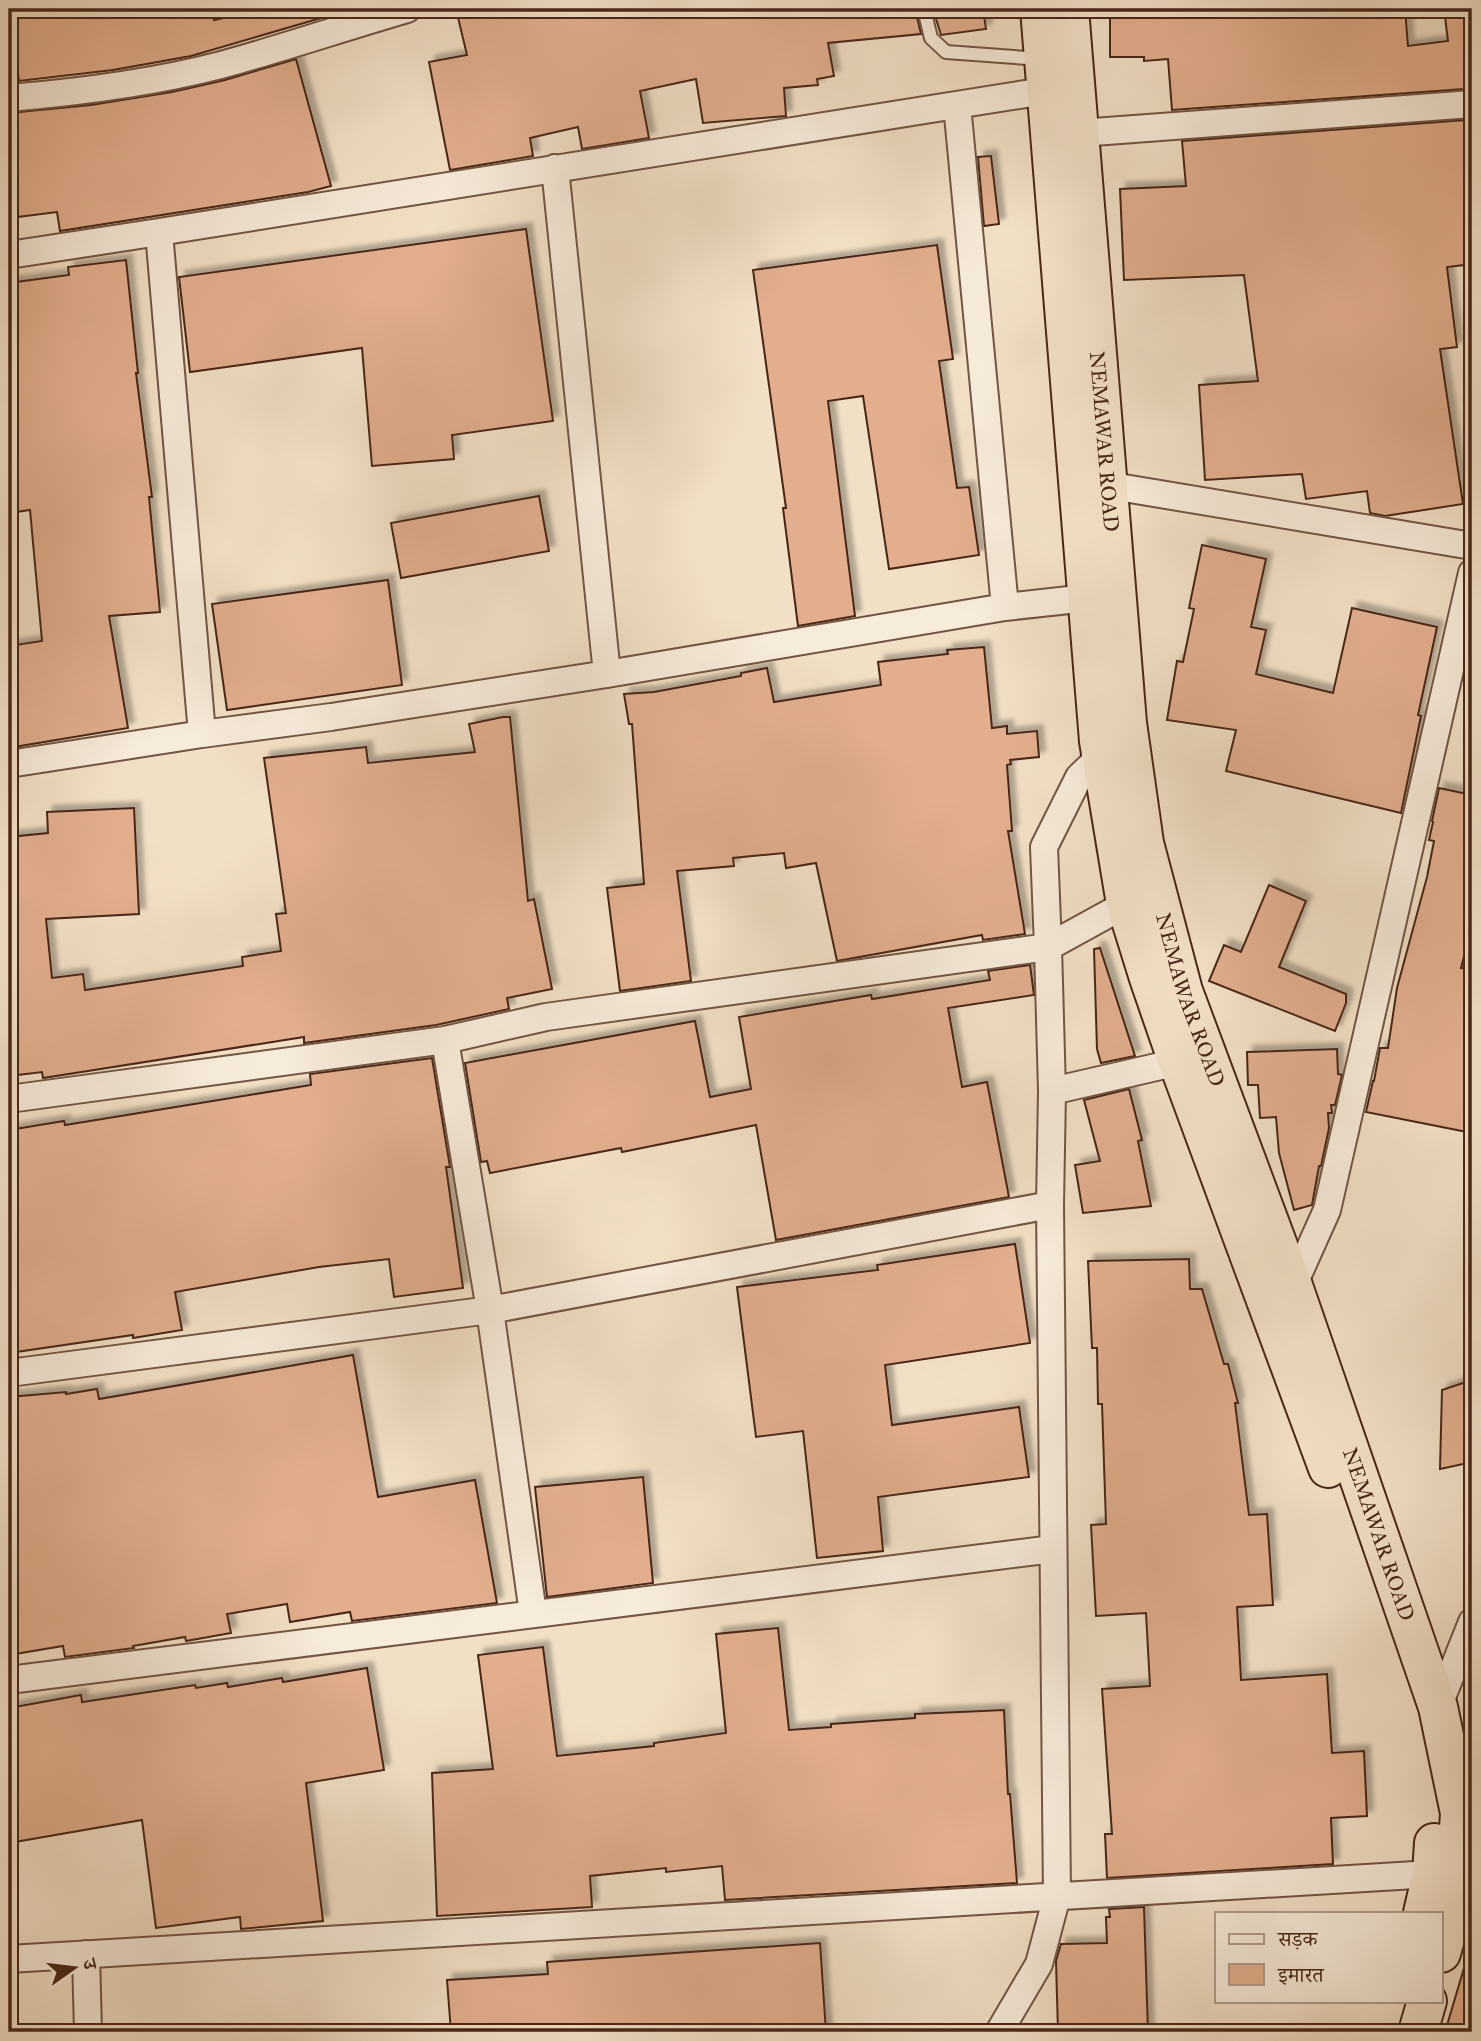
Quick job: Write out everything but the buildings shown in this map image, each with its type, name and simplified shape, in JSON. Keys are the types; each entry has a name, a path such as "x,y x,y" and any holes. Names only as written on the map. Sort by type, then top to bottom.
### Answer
{"highway":[{"name":"NEMAWAR ROAD","path":"1040,9 1055,79 1116,752 1143,843 1141,896 1149,978 1415,1702 1430,1760 1435,1819 1453,1871"},
{"name":"NEMAWAR ROAD","path":"1069,9 1055,79 1080,133 1106,485 1102,599"},
{"name":"NEMAWAR ROAD","path":"1141,896 1183,991 1293,1286 1438,1707 1460,1813 1453,1871 1454,1907 1442,1949"},
{"name":"NEMAWAR ROAD","path":"1424,1912 1453,1871"},
{"path":"1392,2032 1400,2002"},
{"path":"1418,2032 1427,2002"}],"street":[{"path":"9,98 132,83 220,65 407,9"},
{"path":"9,255 957,105 1055,79"},
{"path":"1080,133 1472,104"},
{"path":"957,105 1004,607"},
{"path":"555,168 607,674"},
{"path":"159,232 202,734"},
{"path":"1106,485 1472,545"},
{"path":"1293,1286 1327,1210 1472,573"},
{"path":"9,764 607,674 1004,607 1102,599"},
{"path":"999,2032 1039,1964 1057,1896 1050,1205 1052,1091 1044,847 1079,777 1116,752"},
{"path":"9,1099 445,1040 545,1017 1048,947 1141,896"},
{"path":"445,1040 490,1310 533,1613"},
{"path":"1052,1091 1178,1062"},
{"path":"9,1373 490,1310 1050,1205"},
{"path":"9,1680 1053,1549"},
{"path":"1438,1707 1467,1647 1472,1622"},
{"path":"9,1959 1453,1871"},
{"path":"86,1954 88,2032"}],"lane":[{"path":"923,9 931,38 946,52 1055,79"}]}
